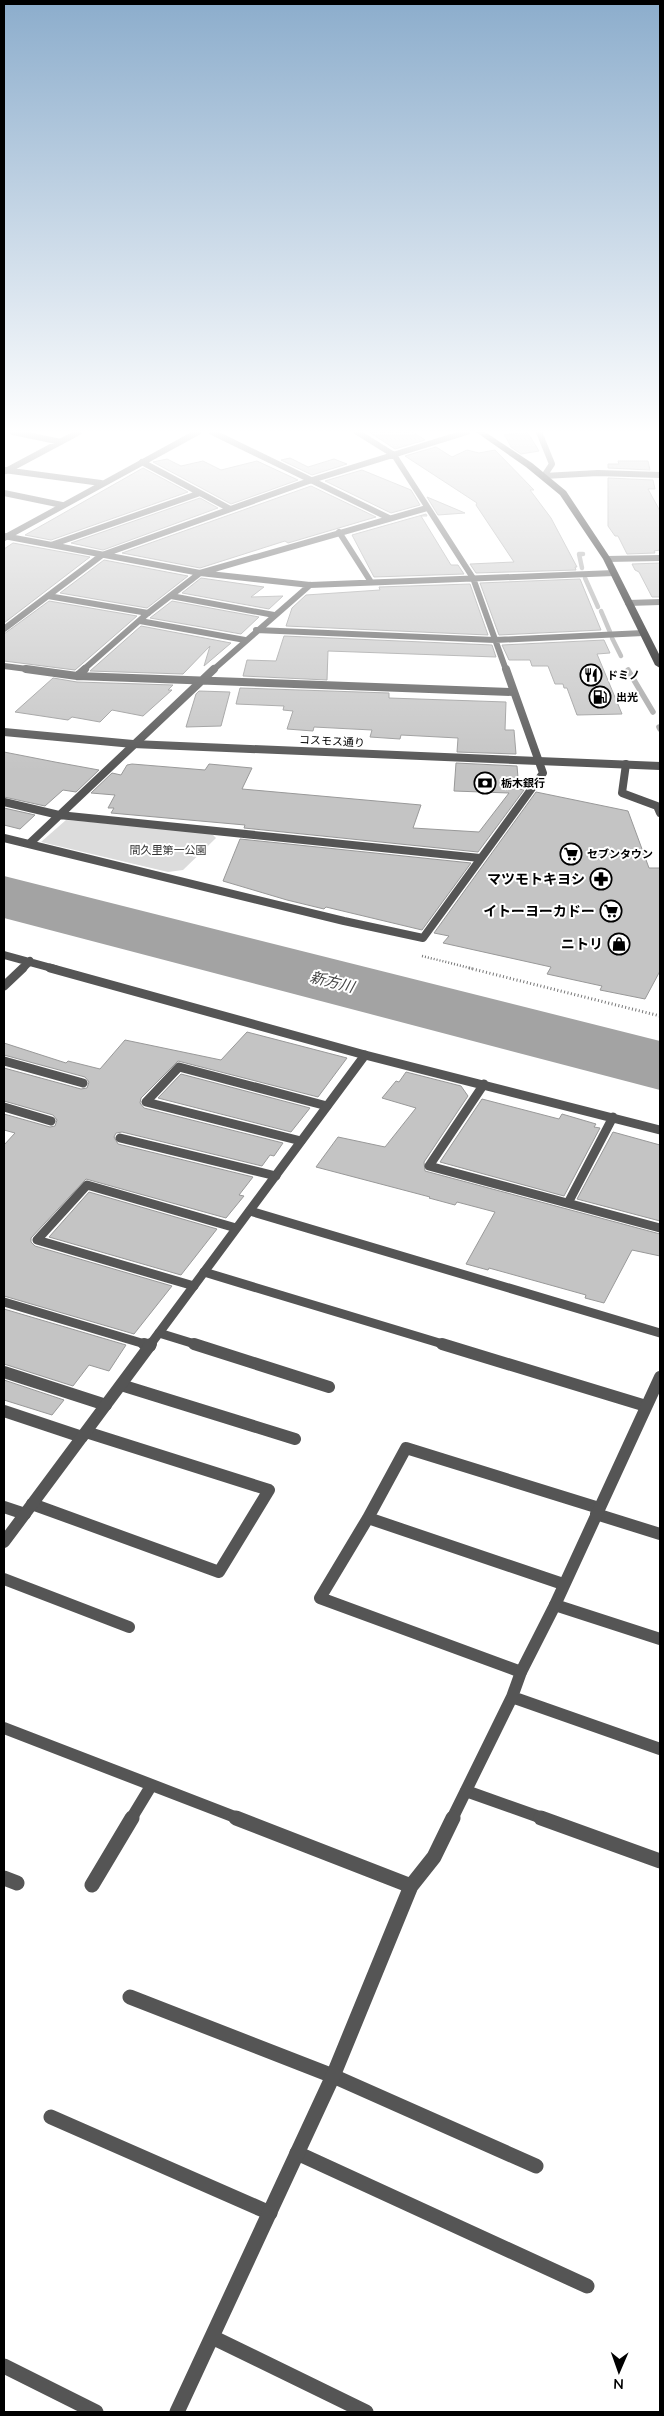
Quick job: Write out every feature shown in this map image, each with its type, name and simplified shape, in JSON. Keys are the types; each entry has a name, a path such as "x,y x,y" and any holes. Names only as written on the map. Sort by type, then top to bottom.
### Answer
{"highway":[{"path":"598,545 607,559 660,665"}],"street":[{"path":"50,545 200,573 310,585 614,573"},
{"path":"4,629 102,555 131,545"},
{"path":"77,676 148,613 200,573 296,545"},
{"path":"347,545 371,582"},
{"path":"4,838 344,921 423,938 543,773 472,578 451,545"},
{"path":"607,559 660,558"},
{"path":"29,844 245,640 310,585"},
{"path":"48,596 148,613"},
{"path":"171,596 274,615"},
{"path":"628,603 660,602"},
{"path":"140,620 245,640"},
{"path":"256,630 494,640 643,634"},
{"path":"4,666 77,676 513,692"},
{"name":"コスモス通り","path":"4,732 133,744 660,766"},
{"path":"626,764 622,793 657,806 660,813"},
{"path":"4,802 59,815 480,858"},
{"path":"4,954 365,1055 660,1130"},
{"path":"4,986 30,961"},
{"path":"4,1542 365,1055"},
{"path":"4,1061 83,1083"},
{"path":"301,1141 146,1102 179,1067 327,1106"},
{"path":"484,1084 429,1166 660,1228"},
{"path":"4,1107 51,1121"},
{"path":"568,1203 613,1117"},
{"path":"120,1138 276,1176"},
{"path":"194,1286 37,1240 87,1185 236,1228"},
{"path":"250,1211 660,1333"},
{"path":"204,1272 646,1406"},
{"path":"4,1302 150,1346"},
{"path":"159,1333 329,1387"},
{"path":"4,1372 106,1405"},
{"path":"177,2412 333,2076 411,1886 434,1857 512,1697 521,1672 555,1605 563,1584 660,1377"},
{"path":"121,1385 295,1439"},
{"path":"4,1411 268,1490 219,1572 29,1509 4,1507"},
{"path":"521,1672 320,1598 368,1518 406,1448 597,1511 660,1534"},
{"path":"368,1518 563,1584"},
{"path":"4,1579 129,1627"},
{"path":"555,1605 660,1639"},
{"path":"512,1697 660,1749"},
{"path":"4,1728 411,1886"},
{"path":"92,1885 151,1786"},
{"path":"466,1791 660,1860"},
{"path":"4,1878 17,1883"},
{"path":"130,1997 333,2076 536,2166"},
{"path":"51,2117 270,2213"},
{"path":"298,2153 587,2286"},
{"path":"212,2337 366,2412"},
{"path":"4,2366 96,2412"}],"path":[{"path":"167,846 172,850 168,854 159,855 154,852 159,847 167,846"},
{"path":"420,956 660,1016"}],"green space":[{"name":"間久里第一公園","path":"66,820 210,832 216,838 183,870 168,872 41,842"}],"water":[{"name":"新方川","path":"4,876 660,1041 660,1090 4,918"}],"building":[{"path":"10,545 23,545 90,557 4,623 4,549"},
{"path":"79,545 117,545 103,550"},
{"path":"145,545 273,545 200,568 122,553"},
{"path":"357,545 439,545 451,565 458,565 464,574 374,577"},
{"path":"502,545 565,545 577,567 575,567 576,570 476,573 470,564 514,562"},
{"path":"622,545 660,545 660,550 654,551 655,553 627,554"},
{"path":"104,560 188,576 147,608 60,593"},
{"path":"660,563 660,597 652,597 639,572 635,570 632,564"},
{"path":"201,578 264,587 251,597 283,596 269,609 182,593"},
{"path":"580,579 601,630 499,635 480,583"},
{"path":"470,584 488,635 286,626 292,608 306,595 380,590 379,587"},
{"path":"49,601 137,616 75,670 4,661 4,634"},
{"path":"172,601 259,617 241,634 150,618"},
{"path":"141,626 231,643 204,666 210,646 183,674 90,671"},
{"path":"284,636 492,645 496,657 328,651 327,680 243,676 247,660 276,661"},
{"path":"604,640 610,653 597,654 622,714 577,715 567,688 564,688 563,684 555,684 548,666 532,666 530,660 509,660 502,645"},
{"path":"53,678 77,682 173,685 168,690 172,690 143,716 112,710 100,722 72,717 68,720 15,712"},
{"path":"240,688 389,693 389,698 506,702 505,730 514,730 516,754 457,752 458,738 401,735 400,739 370,737 372,730 314,727 313,731 287,729 293,711 283,710 284,706 236,704"},
{"path":"199,691 230,692 221,726 186,727 196,694"},
{"path":"4,752 99,770 76,792 63,790 45,806 4,797"},
{"path":"456,763 517,766 519,789 524,790 478,852 244,828 245,825 111,813 114,808 108,808 115,795 91,793 112,773 121,775 127,765 132,764 205,770 209,764 252,768 242,789 421,805 413,828 479,832 509,793 454,791"},
{"name":"セブンタウン","path":"536,792 628,811 649,868 660,868 660,971 645,999 600,990 602,986 547,974 551,967 443,943 449,936 434,933"},
{"path":"4,808 35,815 20,829 4,825"},
{"path":"240,839 471,863 422,930 326,907 324,909 287,900 223,881"},
{"path":"247,1032 347,1058 318,1097 178,1061 141,1098 140,1103 144,1108 283,1143 274,1156 270,1155 262,1166 122,1132 116,1133 114,1137 118,1144 253,1177 239,1195 244,1196 226,1218 86,1179 31,1238 31,1242 35,1246 172,1286 134,1334 4,1296 4,1145 15,1133 4,1130 4,1114 50,1127 55,1126 57,1120 53,1115 4,1101 4,1068 81,1089 87,1088 89,1082 85,1077 4,1055 4,1043 66,1063 68,1061 100,1069 125,1040 221,1060"},
{"path":"406,1072 461,1086 468,1096 424,1162 425,1171 660,1234 660,1256 632,1250 604,1303 585,1298 586,1295 489,1268 488,1270 466,1264 495,1212 457,1202 455,1205 316,1167 338,1137 385,1147 416,1108 382,1098 396,1081 399,1082"},
{"path":"181,1074 310,1108 291,1132 158,1098"},
{"path":"482,1099 559,1119 562,1114 596,1124 594,1127 600,1128 564,1196 440,1162"},
{"path":"613,1132 660,1145 660,1221 577,1199"},
{"path":"89,1192 217,1229 181,1275 49,1237"},
{"path":"4,1309 126,1345 109,1371 89,1365 73,1386 4,1364"},
{"path":"4,1380 64,1400 52,1415 4,1400"}],"waterway":[{"path":"582,568 579,554 583,554"},
{"path":"585,578 598,607"},
{"path":"601,611 610,632"},
{"path":"612,638 621,656"},
{"path":"628,670 653,712"}],"place":[{"name":"ドミノ","path":"591,675"},
{"name":"出光","path":"600,697"},
{"name":"栃木銀行","path":"485,783"},
{"name":"セブンタウン","path":"571,854"},
{"name":"マツモトキヨシ","path":"601,879"},
{"name":"イトーヨーカドー","path":"611,911"},
{"name":"ニトリ","path":"619,944"}]}
